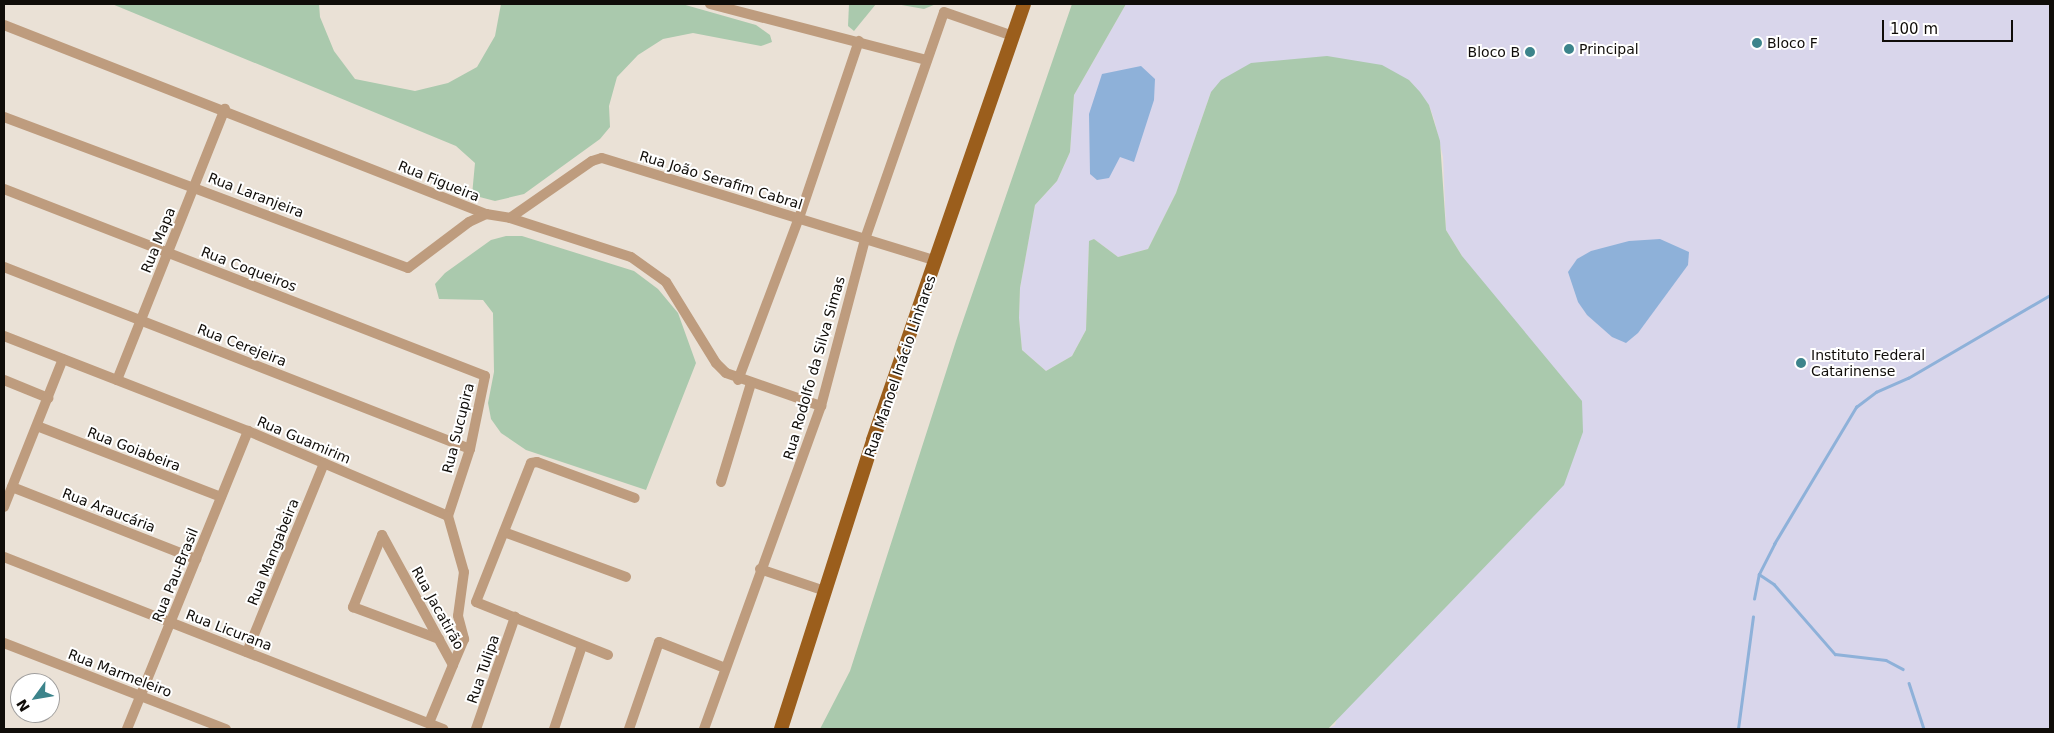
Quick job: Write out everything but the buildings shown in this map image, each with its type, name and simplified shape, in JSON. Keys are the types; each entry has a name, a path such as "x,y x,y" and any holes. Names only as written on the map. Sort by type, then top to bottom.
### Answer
{"main road":[{"name":"Rua Manoel Inácio Linhares","path":"781,729 873,440 937,262 1024,4"}],"street":[{"path":"710,4 927,60"},
{"name":"Rua Rodolfo da Silva Simas","path":"704,729 760,569 788,502 821,406 865,239 944,12 1013,36"},
{"name":"Rua Figueira","path":"4,25 225,109 486,214 510,218 631,257 658,273 675,293 716,364 738,380 821,406"},
{"path":"738,380 799,218 858,41"},
{"name":"Rua Mapa","path":"117,380 225,109"},
{"name":"Rua Laranjeira","path":"4,117 194,186 408,268 469,222 486,214"},
{"name":"Rua João Serafim Cabral","path":"510,218 592,161 602,158 937,262"},
{"name":"Rua Coqueiros","path":"4,189 485,376"},
{"name":"Rua Cerejeira","path":"4,267 470,449"},
{"name":"Rua Guamirim","path":"4,336 248,431 448,516"},
{"path":"4,507 63,359"},
{"name":"Rua Sucupira","path":"448,516 470,449 485,376"},
{"path":"4,380 48,398"},
{"path":"721,482 752,383"},
{"name":"Rua Goiabeira","path":"36,426 221,497"},
{"name":"Rua Pau-Brasil","path":"128,729 248,431"},
{"path":"608,655 476,602 534,462 635,498"},
{"name":"Rua Mangabeira","path":"247,652 324,463"},
{"name":"Rua Araucária","path":"12,487 196,559"},
{"path":"448,516 464,572 458,616 464,639 453,665"},
{"path":"504,532 626,577"},
{"name":"Rua Jacatirão","path":"429,723 453,665 439,639 382,534 353,607 439,639"},
{"name":"Rua Licurana","path":"4,557 444,729"},
{"path":"760,569 825,592"},
{"name":"Rua Tulipa","path":"476,729 515,617"},
{"path":"630,729 659,642 725,668"},
{"name":"Rua Marmeleiro","path":"4,643 226,729"},
{"path":"554,729 582,646"}],"shaded area":[{"name":"Instituto Federal Catarinense","path":"1126,4 2050,4 2050,729 1328,729 1335,725 1462,256 1446,230 1443,157 1434,119 1429,105 1409,80 1211,92 1176,193 1148,249 1118,257 1094,239 1089,242 1086,330 1072,356 1046,371 1022,350 1019,318 1020,288 1035,205 1057,181 1070,152 1074,95"}],"green space":[{"path":"112,4 319,4 320,17 334,51 355,79 415,91 448,83 477,67 495,36 501,4 682,4 756,25 770,35 772,42 761,46 693,33 663,39 638,55 617,77 609,106 610,127 600,139 524,194 495,201 472,195 475,163 456,146"},
{"path":"849,4 876,4 854,31 848,26"},
{"path":"896,4 936,4 924,9"},
{"path":"1072,4 1126,4 1074,95 1070,152 1057,181 1035,205 1020,288 1019,318 1022,350 1046,371 1072,356 1086,330 1089,241 1094,239 1118,257 1148,249 1176,193 1211,92 1221,80 1251,63 1327,56 1382,65 1409,80 1420,92 1429,105 1440,141 1446,230 1462,256 1582,401 1583,432 1564,485 1328,729 820,729 850,671 956,341"},
{"path":"506,236 522,236 634,271 658,289 678,313 696,363 646,490 526,450 501,433 491,419 488,403 494,372 493,313 483,300 439,299 435,284 445,273 491,240"}],"water":[{"path":"1141,66 1155,79 1154,100 1134,162 1120,157 1109,178 1097,180 1090,174 1089,114 1102,74"},
{"path":"1660,239 1689,252 1688,265 1638,333 1626,343 1612,337 1587,315 1578,302 1568,272 1577,259 1591,251 1629,241"}],"waterway":[{"path":"1754,599 1759,574 1774,544 1856,407 1876,392 1908,378 2050,295"},
{"path":"1759,574 1774,584 1835,654 1886,660 1903,669"},
{"path":"1738,729 1753,617"},
{"path":"1909,683 1924,729"}],"place":[{"name":"Bloco F","path":"1757,43"},
{"name":"Principal","path":"1569,49"},
{"name":"Bloco B","path":"1530,52"},
{"name":"Instituto Federal Catarinense","path":"1801,363"}]}
